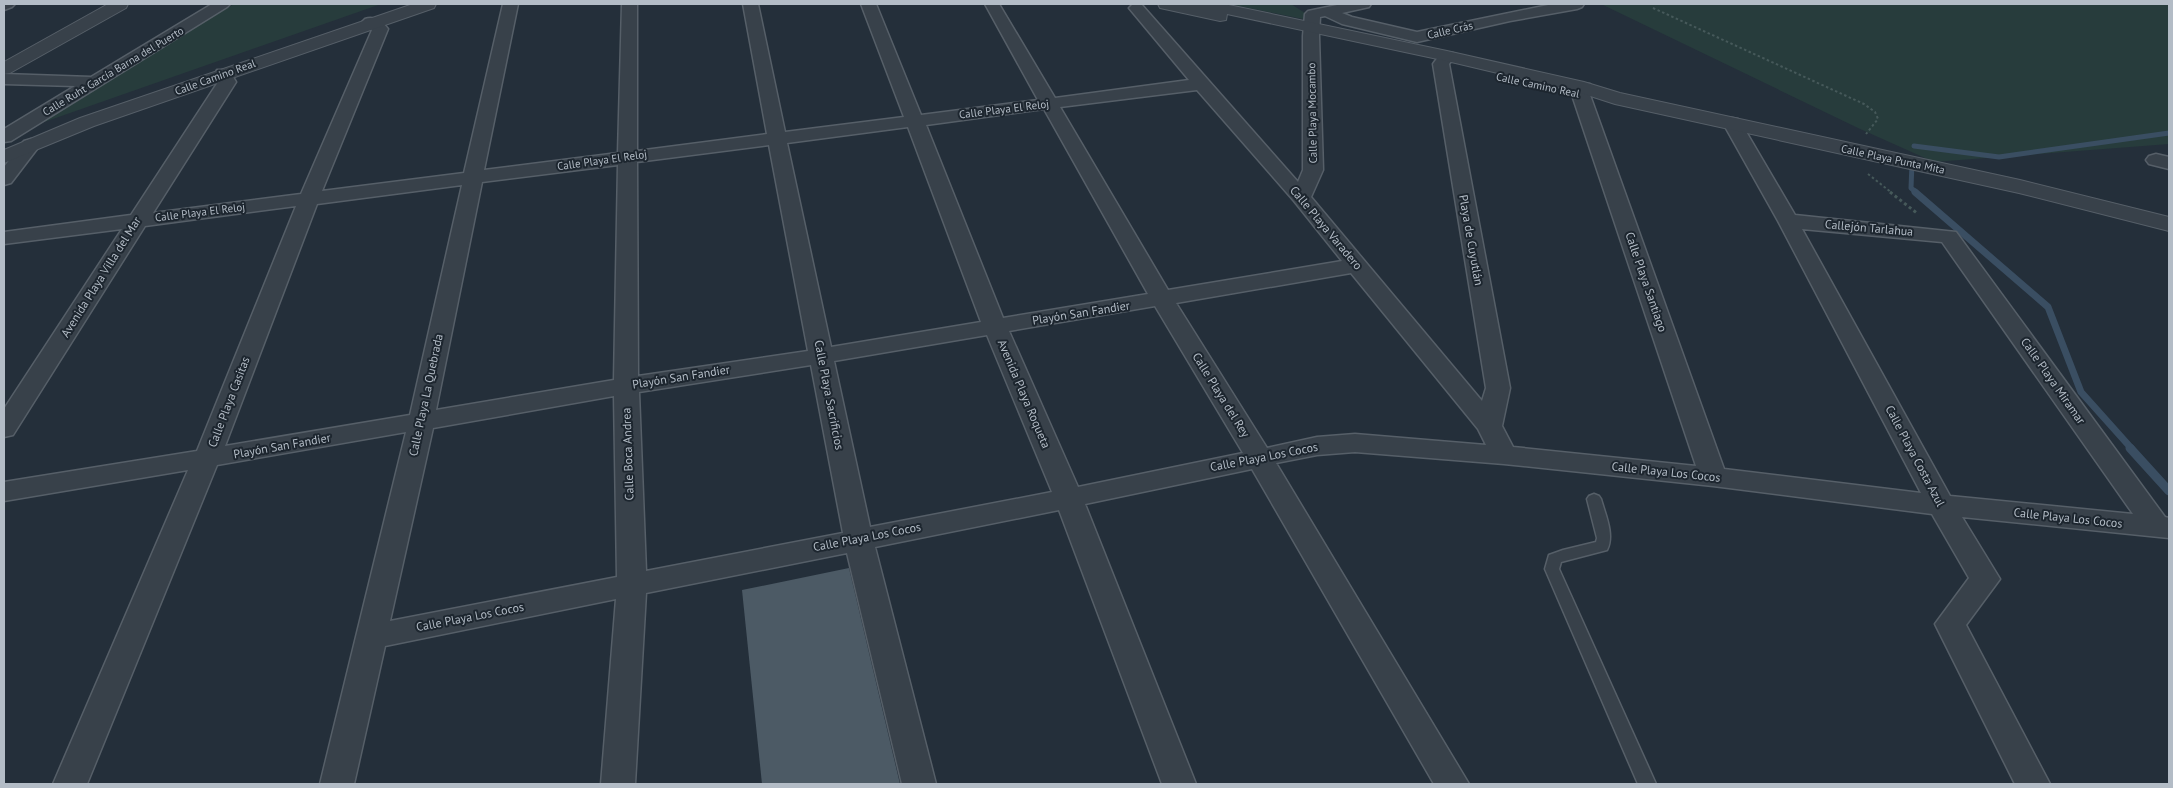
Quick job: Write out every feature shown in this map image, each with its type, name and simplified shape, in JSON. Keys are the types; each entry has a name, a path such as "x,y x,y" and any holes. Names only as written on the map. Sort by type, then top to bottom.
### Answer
{"street":[{"path":"4,58 104,4"},
{"path":"4,69 120,4"},
{"name":"Calle Ruht García Barna del Puerto","path":"4,138 222,4"},
{"name":"Calle Camino Real","path":"4,145 79,116 397,4"},
{"name":"Calle Camino Real","path":"4,157 87,122 370,22 428,4"},
{"name":"Calle Playa La Quebrada","path":"337,784 421,422 510,4"},
{"name":"Calle Boca Andrea","path":"618,784 632,584 626,386 629,4"},
{"name":"Calle Playa Sacrificios","path":"750,4 858,538 919,784"},
{"name":"Avenida Playa Roqueta","path":"868,4 995,327 1069,498 1179,784"},
{"name":"Calle Playa del Rey","path":"992,4 1162,300 1259,457 1452,784"},
{"name":"Calle Camino Real","path":"1166,4 1316,22"},
{"name":"Calle Camino Real","path":"1202,4 1316,22 1444,60 1615,98"},
{"name":"Calle Crás","path":"1297,4 1316,22 1347,21 1417,37 1518,14 1577,4"},
{"path":"1316,22 1364,4"},
{"name":"Calle Playa Varadero","path":"1137,8 1200,84 1301,197 1358,265 1489,426 1504,455"},
{"name":"Calle Playa Casitas","path":"70,784 207,458 309,199 380,29 370,22"},
{"name":"Calle Playa Mocambo","path":"1301,197 1312,170 1316,22"},
{"name":"Playa de Cuyutlán","path":"1444,60 1498,388 1489,426"},
{"name":"Avenida Playa Villa del Mar","path":"4,430 136,221 227,82 223,74"},
{"path":"4,79 95,82"},
{"name":"Calle Playa El Reloj","path":"4,238 1200,84"},
{"name":"Calle Playa Santiago","path":"1582,92 1713,477"},
{"name":"Calle Playa Punta Mita","path":"1615,98 2020,186 2169,224"},
{"name":"Calle Playa Costa Azul","path":"1732,124 1788,221 1941,505 1985,579 1950,624 2033,784"},
{"path":"4,179 31,145"},
{"name":"Callejón Tarlahua","path":"1788,221 1949,236"},
{"name":"Calle Playa Miramar","path":"1949,236 2163,527"},
{"name":"Playón San Fandier","path":"4,491 626,386 1162,300 1358,265"},
{"name":"Calle Playa Los Cocos","path":"370,637 858,538 1069,498 1259,457 1317,446 1355,443 1504,455 1713,477 1941,505 2163,527"}],"lane":[{"path":"1594,499 1604,538 1602,546 1554,559 1552,569 1647,784"}],"path":[{"path":"1653,8 1864,104 1875,112 1878,119 1852,150"},
{"path":"1864,171 1949,236"}],"green space":[{"path":"234,4 381,4 30,127"},
{"path":"1229,4 1291,4 1305,13 1303,19"},
{"path":"1601,4 2169,4 2169,144 1934,162 1858,128"}],"building":[{"path":"849,568 900,784 762,784 742,590"}],"waterway":[{"path":"1914,146 1999,157 2169,133"},
{"path":"1912,163 1911,188 1917,193"},
{"path":"1915,192 2048,307 2081,392 2132,449"},
{"path":"2130,448 2169,491"}]}
